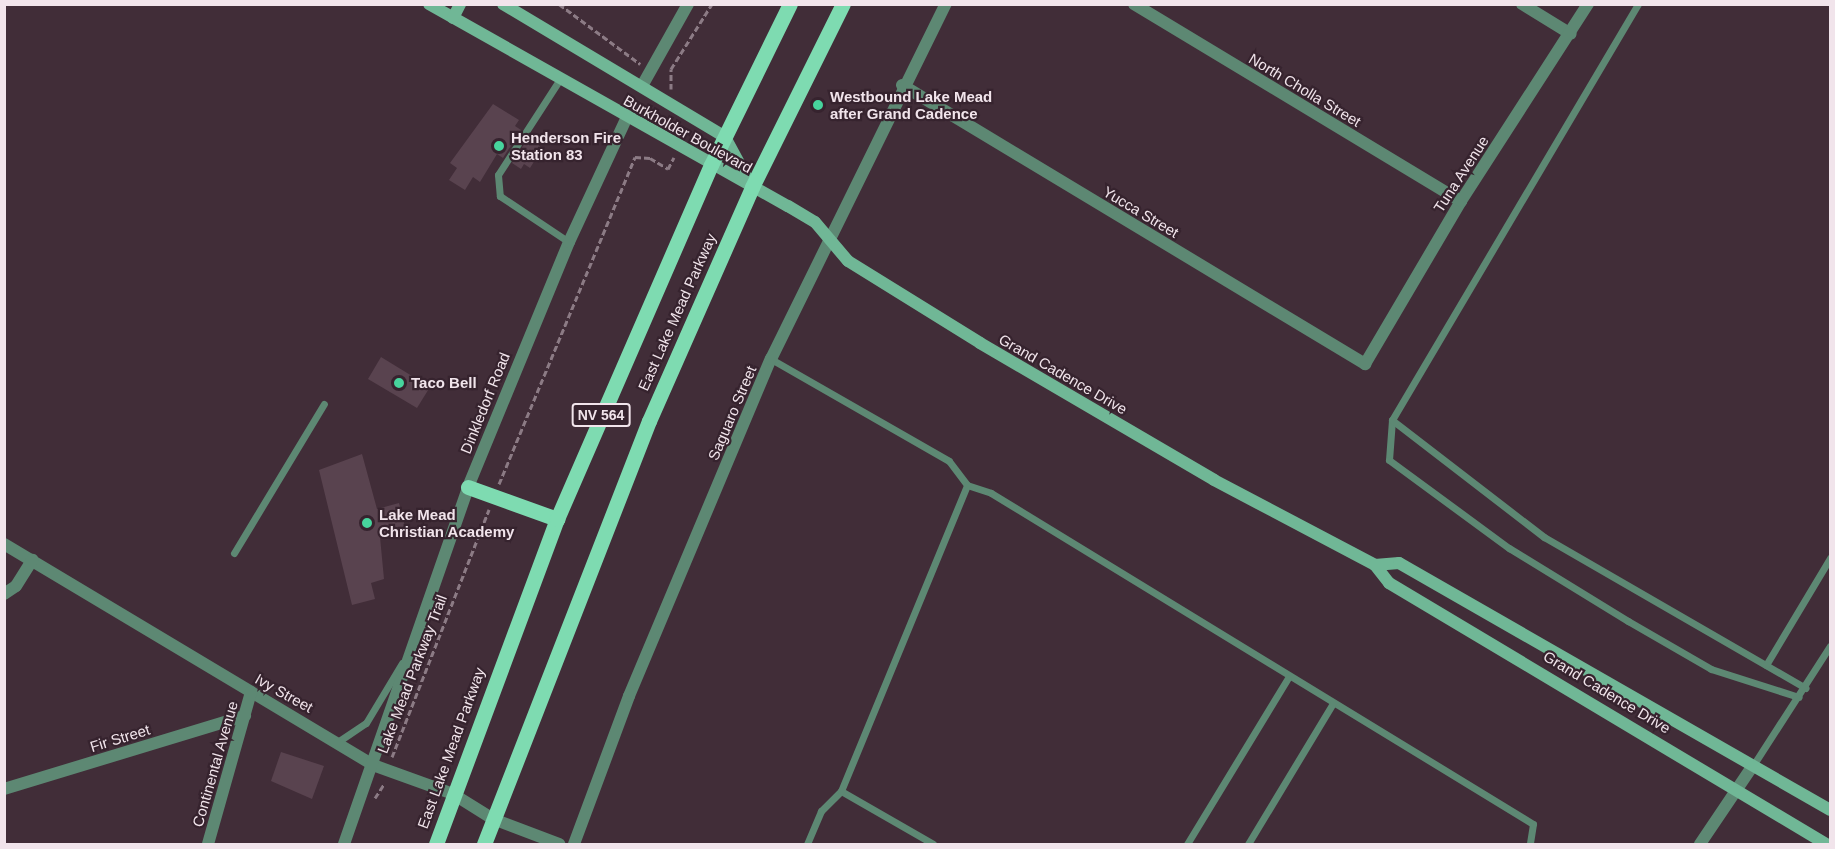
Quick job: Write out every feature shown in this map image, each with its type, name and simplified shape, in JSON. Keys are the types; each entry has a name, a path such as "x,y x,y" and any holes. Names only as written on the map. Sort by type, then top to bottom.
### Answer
{"main road":[{"name":"Burkholder Boulevard","path":"429,4 711,165 752,186"},
{"path":"453,18 460,4"},
{"name":"Burkholder Boulevard","path":"503,4 725,137 752,186"},
{"name":"East Lake Mead Parkway","path":"436,844 557,519 711,165 790,4"},
{"name":"East Lake Mead Parkway","path":"484,844 644,432 752,186 843,4"},
{"name":"Grand Cadence Drive","path":"752,186 815,222 848,261 980,343 1214,480 1375,565 1389,583 1738,789 1826,844"},
{"path":"468,487 557,519"},
{"name":"Grand Cadence Drive","path":"1375,565 1400,563 1830,810"}],"street":[{"path":"642,86 688,4"},
{"name":"Saguaro Street","path":"574,844 629,696 771,359 902,85 946,4"},
{"name":"North Cholla Street","path":"1134,4 1461,201"},
{"path":"1522,4 1571,34"},
{"name":"Tuna Avenue","path":"1365,364 1461,201 1571,34 1588,4"},
{"name":"Yucca Street","path":"902,85 1365,364"},
{"name":"Dinkledorf Road","path":"344,844 468,487 569,242 627,117"},
{"name":"Ivy Street","path":"4,544 251,692 339,741 373,765 453,794 493,819 559,844"},
{"path":"4,594 16,585 32,560"},
{"name":"Continental Avenue","path":"208,844 251,692"},
{"name":"Fir Street","path":"4,789 245,716"},
{"path":"1700,844 1752,767"}],"lane":[{"path":"1638,4 1392,420 1389,460 1509,548 1712,669 1799,697"},
{"path":"560,79 498,175 500,196 569,242"},
{"path":"771,359 949,461 966,485 991,493 1288,678 1533,824 1530,844"},
{"path":"234,553 324,404"},
{"path":"1392,420 1544,537 1806,688"},
{"path":"807,844 821,811 841,791 966,485"},
{"path":"1766,665 1830,558"},
{"path":"1752,767 1806,688 1830,646"},
{"path":"339,741 366,723 410,650"},
{"path":"1187,844 1288,678"},
{"path":"1248,844 1333,703"},
{"path":"841,791 933,844"}],"path":[{"path":"560,4 669,83 681,95"},
{"path":"669,83 671,69 712,4"},
{"path":"502,477 634,156 650,158 668,169"},
{"name":"Lake Mead Parkway Trail","path":"372,802 388,770 488,511"}],"building":[{"name":"Henderson Fire Station 83","path":"493,104 519,120 515,126 521,130 503,158 497,154 480,182 473,177 465,190 449,180 457,168 450,163"},
{"path":"530,135 542,149 530,168 524,164 521,169 512,163"},
{"name":"Taco Bell","path":"381,357 430,387 417,408 368,379"},
{"name":"Lake Mead Christian Academy","path":"362,454 377,509 399,503 406,530 380,537 384,579 371,583 375,599 352,605 319,470"},
{"path":"281,752 324,766 312,799 271,781"}],"place":[{"name":"Westbound Lake Mead after Grand Cadence","path":"818,105"},
{"name":"Henderson Fire Station 83","path":"499,146"},
{"name":"Taco Bell","path":"399,383"},
{"name":"Lake Mead Christian Academy","path":"367,523"}]}
